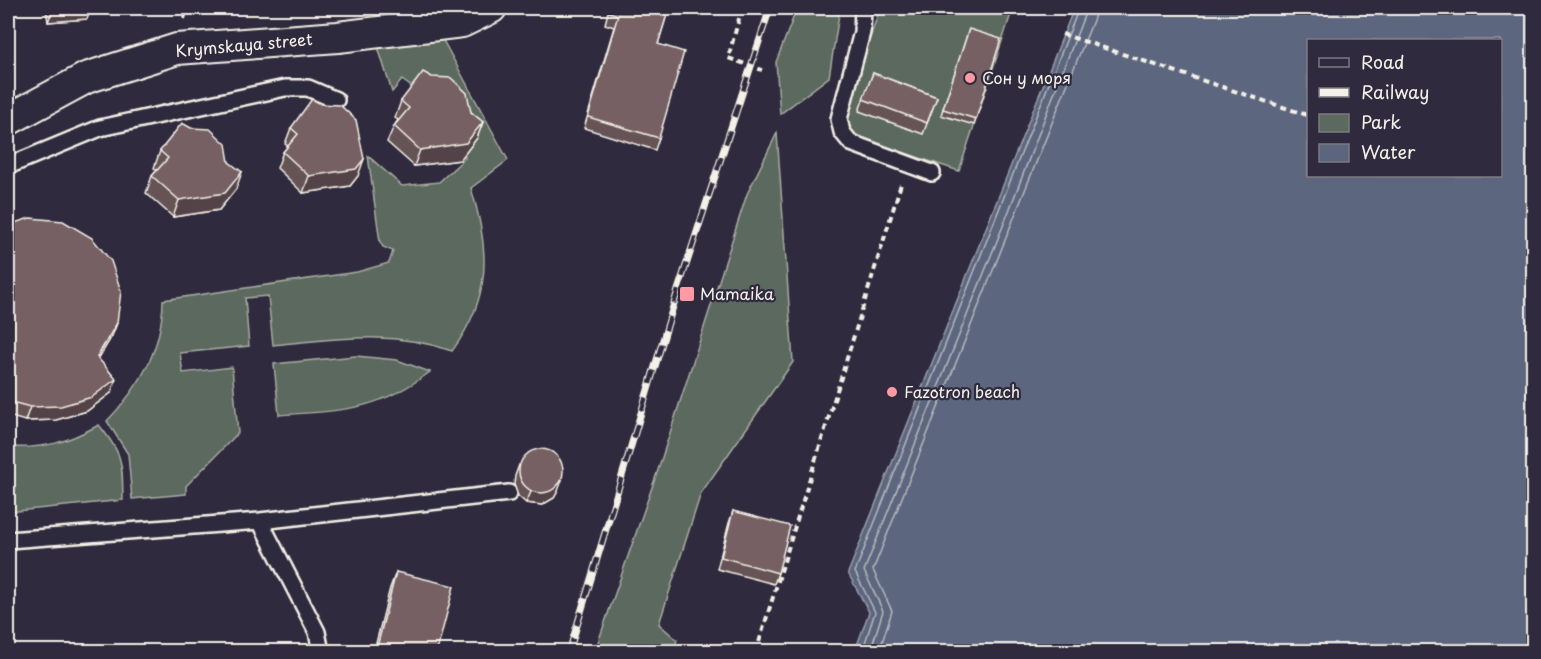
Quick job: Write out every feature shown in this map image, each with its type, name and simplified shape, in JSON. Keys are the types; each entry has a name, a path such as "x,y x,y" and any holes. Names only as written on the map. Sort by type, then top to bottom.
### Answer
{"street":[{"name":"Krymskaya street","path":"8,120 86,78 177,49 338,37 462,22 491,8"}],"lane":[{"path":"863,8 862,32 839,119 842,132 851,143 932,173"},
{"path":"8,165 100,128 285,88 308,88 336,100"},
{"path":"8,540 260,520 509,493"},
{"path":"260,520 317,632 321,651"}],"path":[{"path":"742,8 728,58 762,70"},
{"path":"1062,34 1307,115"},
{"path":"756,651 907,164"}],"green space":[{"path":"797,8 840,8 829,77 780,114 776,62"},
{"path":"880,8 1013,8 959,171 839,131"},
{"path":"438,31 508,160 471,188 482,232 484,272 475,311 452,351 429,344 385,338 273,345 268,296 245,298 249,346 180,353 183,373 232,367 238,433 186,486 186,494 132,499 128,454 107,421 130,394 154,351 162,318 163,300 357,272 389,263 393,251 383,247 380,242 368,156 402,186 439,182 465,158 463,147 413,88 402,80 392,92 378,47"},
{"path":"777,133 793,362 701,493 659,624 677,640 673,651 595,651 658,470 747,194"},
{"path":"356,356 397,360 430,372 392,395 358,407 279,415 274,364"},
{"path":"99,425 113,444 120,460 123,500 8,512 8,447 34,447 56,443"}],"water":[{"path":"1074,8 1533,8 1533,651 855,651 869,612 848,573"}],"building":[{"path":"52,8 91,8 52,11"},
{"path":"610,8 669,8 658,44 684,52 659,138 588,117 618,15 609,12"},
{"path":"969,29 1001,39 976,119 943,109"},
{"path":"423,72 432,77 451,78 467,93 471,112 483,122 466,143 420,150 394,126 409,108 401,101"},
{"path":"873,73 937,97 927,123 863,99"},
{"path":"312,99 321,104 340,105 356,120 364,159 356,169 309,176 283,152 298,134 291,128"},
{"path":"182,123 191,128 210,129 226,144 229,162 242,172 225,193 179,200 152,176 168,158 160,151"},
{"path":"30,218 63,221 92,238 111,261 121,291 117,323 97,357 116,379 92,397 61,406 30,407 8,401 8,225"},
{"path":"541,449 550,450 557,455 562,462 562,480 557,487 550,492 541,493 532,492 525,487 520,480 519,471 520,462 525,455 532,450"},
{"path":"733,511 790,526 778,573 721,557"},
{"path":"396,572 454,586 437,651 376,651"}],"railway":[{"path":"569,652 678,290 770,8"}],"place":[{"name":"Сон у моря","path":"970,78"},
{"name":"Mamaika","path":"687,294"},
{"name":"Fazotron beach","path":"892,392"}]}
